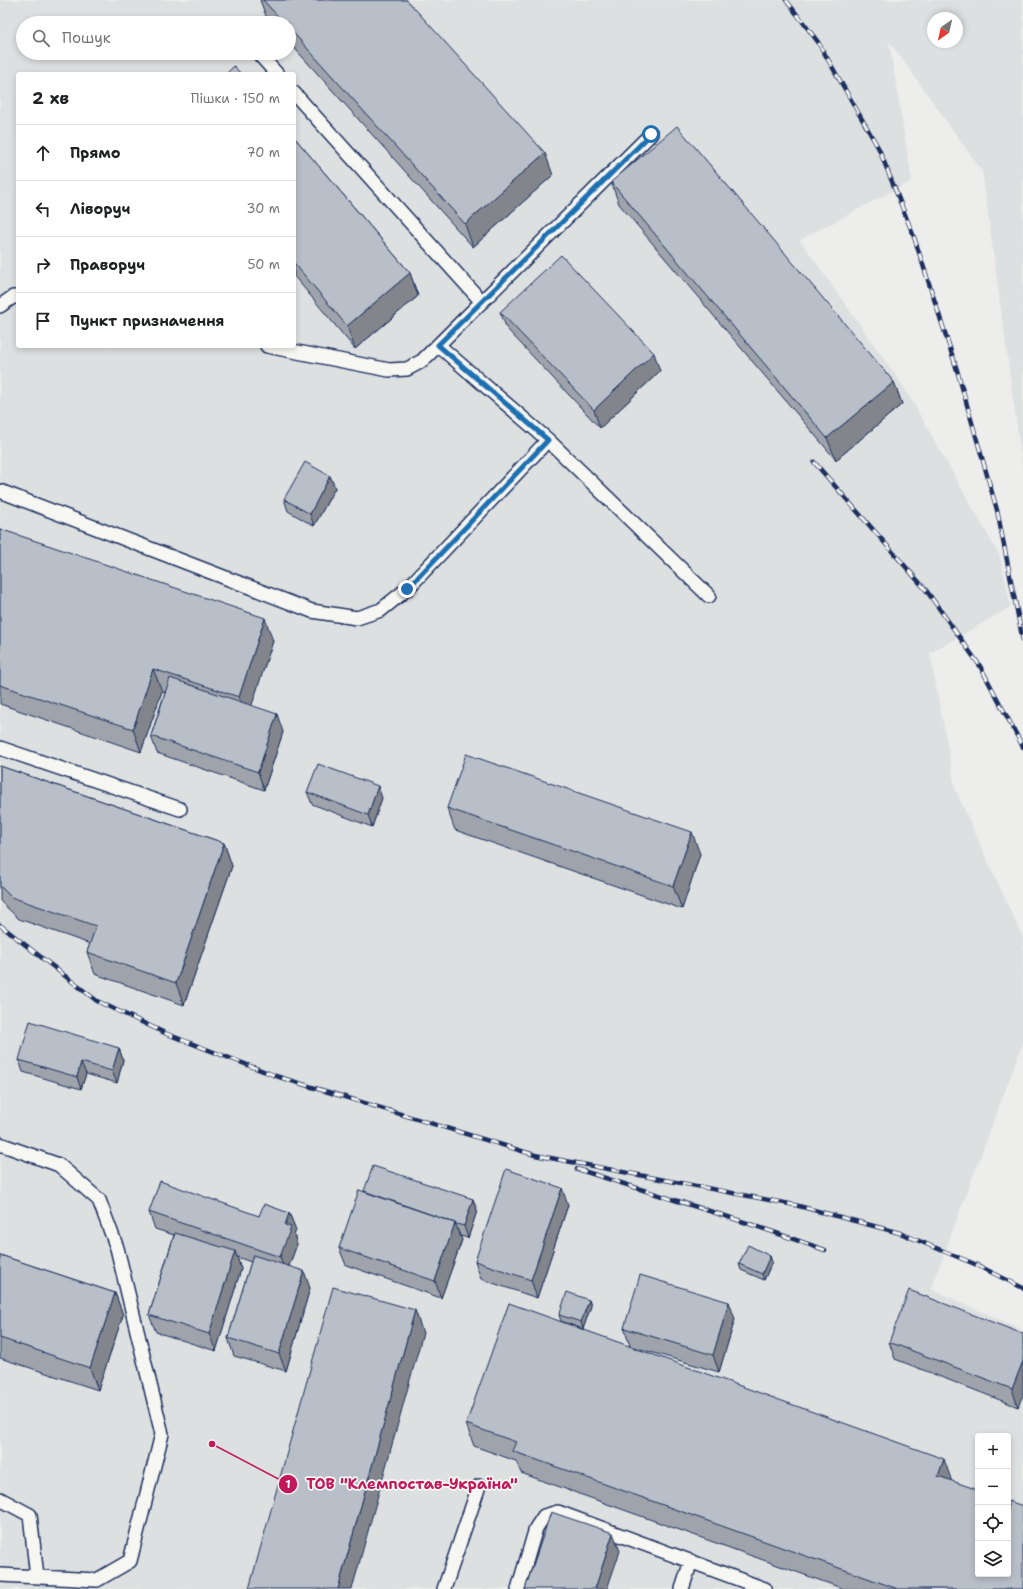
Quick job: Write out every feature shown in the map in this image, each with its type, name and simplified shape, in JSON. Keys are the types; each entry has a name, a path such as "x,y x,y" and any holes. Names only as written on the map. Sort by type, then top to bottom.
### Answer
{"lane":[{"path":"264,60 275,72"},
{"path":"296,95 482,302"},
{"path":"277,348 389,370 407,369 422,361 651,134"},
{"path":"0,306 12,297 16,297"},
{"path":"438,345 548,440 709,596"},
{"path":"0,491 312,611 357,618 381,610 407,589 548,440"},
{"path":"0,748 180,809"},
{"path":"0,1144 59,1165 99,1200 117,1248 162,1434 130,1561 97,1580 0,1575"},
{"path":"444,1589 479,1486"},
{"path":"0,1499 30,1515 37,1577"},
{"path":"518,1589 536,1528 544,1516 558,1512 764,1589"},
{"path":"682,1589 691,1561"}],"shaded area":[{"path":"0,0 1023,0 1023,472 982,171 889,41 912,181 800,240 904,387 1000,556 1011,607 930,653 956,791 1023,938 1023,1043 931,1289 1023,1330 1023,1589 0,1589"}],"building":[{"path":"263,0 407,0 545,153 465,224 296,36 296,16 278,16"},
{"path":"234,66 239,72 228,72"},
{"path":"677,126 894,382 827,438 611,182"},
{"path":"296,139 410,273 347,326 296,265"},
{"path":"561,255 654,353 594,410 500,312"},
{"path":"305,462 330,476 310,514 284,499"},
{"path":"0,529 265,618 239,697 153,669 133,729 0,685"},
{"path":"170,678 277,714 258,772 151,736"},
{"path":"466,754 692,832 673,886 447,808"},
{"path":"318,764 378,786 368,815 307,792"},
{"path":"0,766 224,843 176,983 87,952 96,926 11,897 0,886"},
{"path":"30,1021 119,1048 112,1071 81,1062 77,1077 19,1060"},
{"path":"373,1166 473,1199 464,1226 364,1191"},
{"path":"506,1169 562,1188 531,1280 475,1261"},
{"path":"160,1181 259,1216 264,1204 289,1213 285,1225 291,1227 280,1257 149,1212"},
{"path":"359,1190 455,1223 435,1281 339,1248"},
{"path":"175,1233 235,1251 209,1334 149,1315"},
{"path":"748,1245 770,1256 762,1274 739,1264"},
{"path":"0,1255 115,1293 90,1368 0,1338"},
{"path":"253,1255 304,1271 279,1354 228,1338"},
{"path":"640,1275 729,1302 713,1355 624,1328"},
{"path":"333,1287 415,1310 338,1589 249,1589"},
{"path":"909,1290 1023,1334 1023,1361 1012,1389 889,1342"},
{"path":"567,1292 589,1300 581,1322 559,1315"},
{"path":"509,1303 944,1459 938,1476 975,1489 975,1577 1011,1577 1011,1502 1023,1506 1023,1589 898,1589 512,1451 516,1442 466,1424"},
{"path":"551,1512 613,1533 595,1589 525,1589"}],"railway":[{"path":"786,0 818,42 879,149 914,237 957,370 997,510 1023,641"},
{"path":"814,462 926,590 980,666 1023,747"},
{"path":"0,925 97,1001 167,1034 279,1077 535,1155 795,1205 900,1233 977,1265 1023,1288"},
{"path":"577,1169 744,1222 825,1250"}],"place":[{"name":"ТОВ \"Клемпостав-Україна\"","path":"212,1444"}],"route":[{"path":"407,589 548,440 438,345 651,134"}]}
